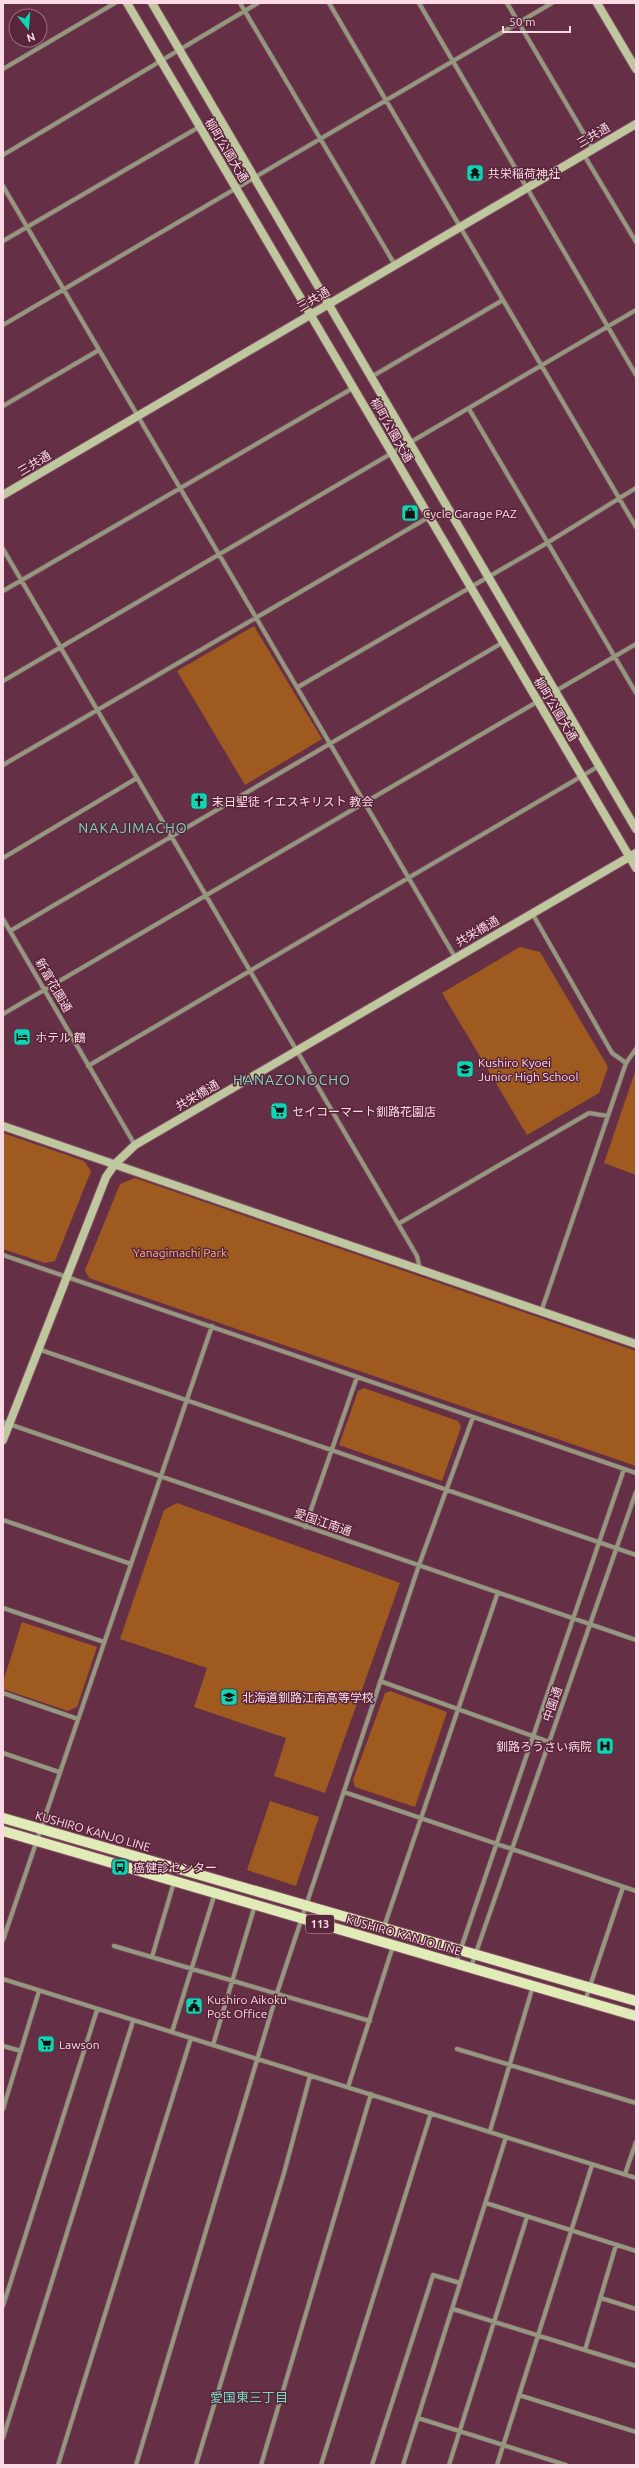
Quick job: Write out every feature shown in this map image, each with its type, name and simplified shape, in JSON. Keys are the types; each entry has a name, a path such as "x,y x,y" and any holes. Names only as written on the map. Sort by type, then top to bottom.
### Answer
{"main road":[{"name":"KUSHIRO KANJO LINE","path":"3,1818 636,2001"},
{"name":"KUSHIRO KANJO LINE","path":"3,1831 636,2016"}],"street":[{"path":"3,69 115,3"},
{"name":"柳町公園大通","path":"127,3 537,702 582,776 633,855 636,868"},
{"name":"柳町公園大通","path":"152,3 257,178 328,304 636,828"},
{"path":"240,3 395,266"},
{"path":"3,155 258,3"},
{"path":"329,3 636,527"},
{"path":"419,3 636,375"},
{"path":"507,3 593,149"},
{"path":"3,325 257,178 552,3"},
{"path":"597,3 636,69"},
{"name":"三共通","path":"3,496 636,124"},
{"path":"3,241 199,127"},
{"path":"584,154 636,242"},
{"path":"3,186 137,416 258,617 455,957"},
{"path":"371,377 503,300"},
{"path":"3,681 221,555 636,310"},
{"path":"3,406 99,350"},
{"path":"3,591 353,388"},
{"path":"469,409 636,693"},
{"path":"298,687 469,586 547,543 636,488"},
{"path":"3,765 429,517"},
{"path":"3,549 398,1224 416,1256 420,1269"},
{"path":"10,931 502,643"},
{"path":"3,1014 636,644"},
{"path":"88,1066 600,765"},
{"path":"3,858 137,778"},
{"name":"共栄橋通","path":"3,1440 6,1423 38,1349 106,1177 115,1164 135,1145 455,957 633,855"},
{"path":"532,913 612,1053 626,1063"},
{"name":"新富花園通","path":"3,919 135,1145"},
{"path":"541,1312 626,1063 636,1048"},
{"path":"398,1224 589,1112 608,1116"},
{"path":"3,1126 636,1344"},
{"path":"3,1255 636,1473"},
{"path":"3,1940 212,1326"},
{"path":"38,1349 600,1544 636,1555"},
{"path":"305,1527 357,1377"},
{"path":"136,2465 256,2059 301,1918 419,1565 473,1417"},
{"name":"愛国江南通","path":"6,1423 636,1640"},
{"name":"中園通","path":"456,1964 600,1544 624,1469"},
{"name":"中園通","path":"471,1968 636,1492"},
{"path":"3,1520 131,1564"},
{"path":"383,1928 498,1592"},
{"path":"3,1608 104,1642"},
{"path":"380,1681 549,1742"},
{"path":"3,1693 78,1719"},
{"path":"3,1753 59,1772"},
{"path":"344,1792 636,1891"},
{"path":"152,1957 174,1882"},
{"path":"585,2001 591,1987 623,1887"},
{"path":"172,2032 215,1893"},
{"path":"213,2045 255,1905"},
{"path":"114,1946 370,2021"},
{"path":"348,2087 393,1946"},
{"path":"3,1979 97,2010 490,2131 636,2178"},
{"path":"490,2131 533,1985"},
{"path":"3,2108 39,1991"},
{"path":"3,2306 97,2010"},
{"path":"3,2438 133,2021"},
{"path":"58,2465 191,2038"},
{"path":"3,2046 21,2051"},
{"path":"457,2049 636,2103"},
{"path":"196,2465 284,2173 310,2076"},
{"path":"261,2465 371,2094"},
{"path":"321,2465 431,2113"},
{"path":"403,2465 506,2137"},
{"path":"625,2174 636,2142"},
{"path":"497,2465 592,2165"},
{"path":"486,2203 636,2251"},
{"path":"448,2465 460,2432 527,2217"},
{"path":"585,2350 616,2245"},
{"path":"372,2465 432,2275 460,2284"},
{"path":"601,2298 636,2309"},
{"path":"453,2309 636,2366"},
{"path":"519,2395 636,2432"},
{"path":"418,2418 566,2465"}],"green space":[{"path":"254,626 322,739 245,785 177,671"},
{"path":"520,947 540,952 608,1067 599,1093 527,1135 442,993"},
{"path":"636,1069 636,1175 604,1163"},
{"path":"3,1133 84,1161 91,1171 55,1261 45,1263 3,1249"},
{"name":"Yanagimachi Park","path":"135,1178 636,1351 636,1466 89,1278 85,1270 120,1184"},
{"path":"364,1388 458,1421 461,1427 442,1481 339,1445 358,1391"},
{"path":"177,1503 400,1583 325,1793 274,1776 286,1738 194,1707 207,1668 120,1639 164,1510"},
{"path":"22,1622 97,1647 77,1707 68,1711 3,1689 3,1682"},
{"path":"390,1691 447,1712 415,1807 355,1787 353,1780 385,1693"},
{"path":"270,1801 319,1817 296,1886 247,1870"}],"place":[{"name":"共栄稲荷神社","path":"475,173"},
{"name":"Cycle Garage PAZ","path":"410,513"},
{"name":"末日聖徒 イエスキリスト 教会","path":"199,801"},
{"name":"ホテル 鶴","path":"22,1037"},
{"name":"Kushiro Kyoei Junior High School","path":"465,1069"},
{"name":"セイコーマート釧路花園店","path":"279,1111"},
{"name":"北海道釧路江南高等学校","path":"229,1697"},
{"name":"釧路ろうさい病院","path":"605,1746"},
{"name":"癌健診センター","path":"120,1867"},
{"name":"Kushiro Aikoku Post Office","path":"194,2006"},
{"name":"Lawson","path":"46,2044"}],"district":[{"name":"NAKAJIMACHO","path":"133,828"},
{"name":"HANAZONOCHO","path":"292,1080"},
{"name":"愛国東三丁目","path":"249,2397"}]}
